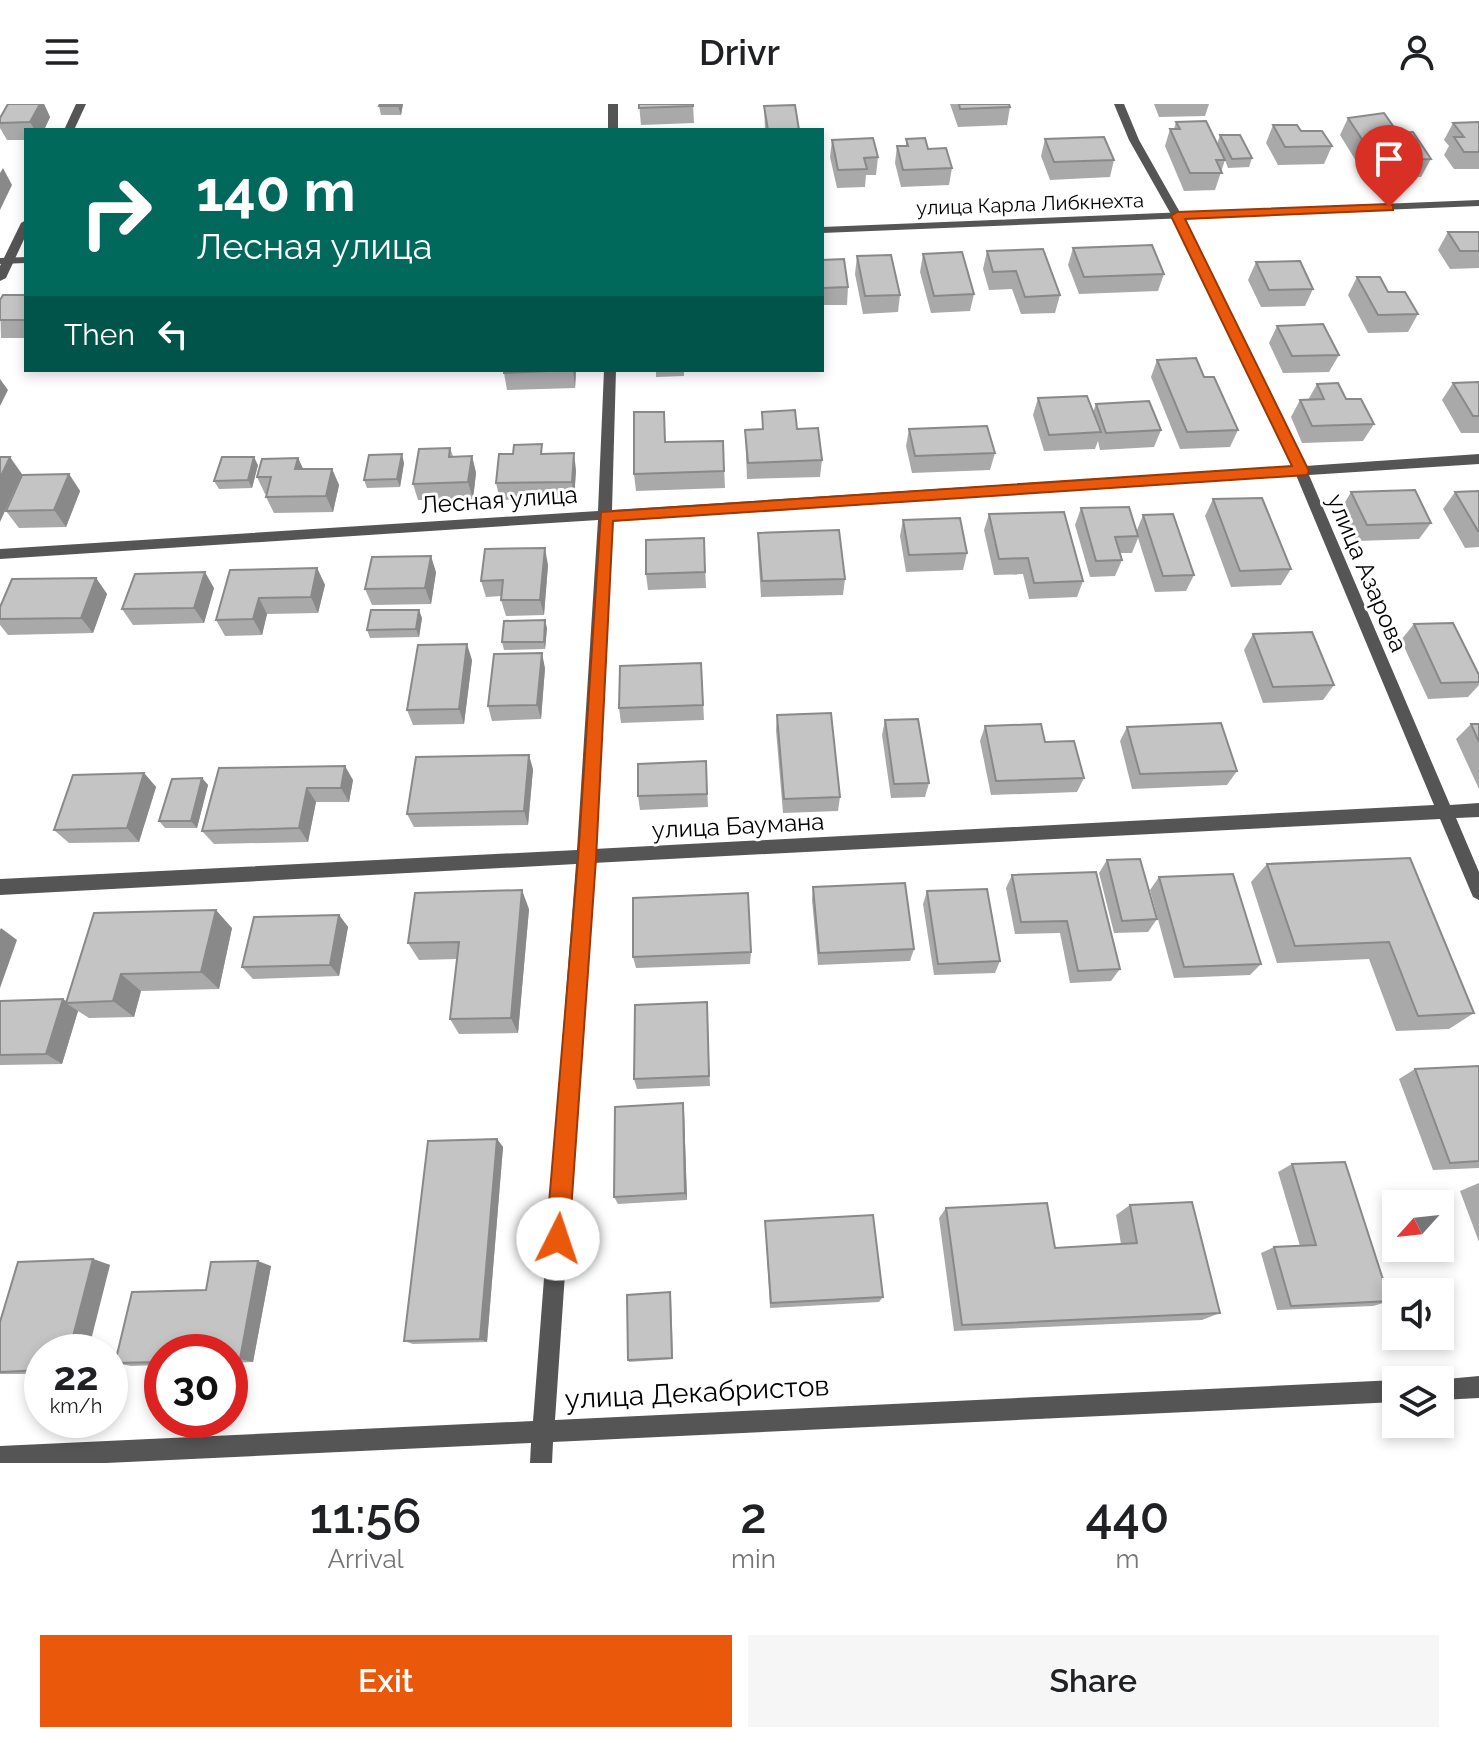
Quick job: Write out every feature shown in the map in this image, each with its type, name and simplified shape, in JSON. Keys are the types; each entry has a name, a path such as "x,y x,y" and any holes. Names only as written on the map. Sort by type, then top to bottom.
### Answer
{"street":[{"path":"70,128 81,104"},
{"path":"613,104 613,128"},
{"name":"улица Азарова","path":"1119,104 1134,140 1177,216 1301,471 1479,892"},
{"name":"улица Карла Либкнехта","path":"824,230 1479,203"},
{"path":"0,278 4,260 24,226"},
{"path":"541,1463 587,859 606,516 610,372"},
{"name":"Лесная улица","path":"0,554 1479,459"},
{"name":"улица Баумана","path":"0,887 587,859 1479,810"},
{"path":"1454,1388 1479,1387"},
{"name":"улица Декабристов","path":"0,1457 1382,1392"}],"building":[{"path":"8,104 40,104 30,122 0,123"},
{"path":"639,104 693,104 693,106 639,108"},
{"path":"959,104 1009,104 1010,107 960,109"},
{"path":"795,105 799,128 768,128 764,106"},
{"path":"1384,113 1398,133 1413,132 1431,159 1391,160 1380,143 1365,144 1348,118"},
{"path":"1206,121 1225,160 1216,160 1222,173 1190,173 1170,129 1180,129 1176,122"},
{"path":"1479,122 1479,152 1464,152 1454,137 1464,137 1453,123"},
{"path":"1273,125 1297,125 1301,131 1322,131 1332,146 1285,147"},
{"path":"1220,135 1240,135 1252,158 1232,159"},
{"path":"1104,137 1114,160 1054,162 1045,139"},
{"path":"873,138 878,157 864,158 867,169 838,170 832,140"},
{"path":"925,138 928,149 946,148 952,168 903,170 897,146 908,146 906,139"},
{"path":"1448,232 1479,232 1479,251 1460,251"},
{"path":"1152,245 1164,274 1084,277 1073,248"},
{"path":"1043,249 1060,295 1025,297 1016,271 993,272 987,251"},
{"path":"962,252 974,294 934,296 923,254"},
{"path":"891,255 900,295 865,296 857,256"},
{"path":"844,259 848,287 824,288 824,260"},
{"path":"1300,261 1313,289 1269,290 1256,262"},
{"path":"1357,277 1380,277 1388,292 1405,292 1418,314 1378,315"},
{"path":"3,295 24,295 24,320 0,320"},
{"path":"1323,324 1339,355 1292,356 1277,326"},
{"path":"1196,358 1204,377 1214,377 1238,430 1187,432 1157,360"},
{"path":"1479,382 1479,416 1473,416 1453,383"},
{"path":"1338,383 1346,399 1361,399 1374,424 1312,426 1300,400 1324,399 1317,384"},
{"path":"1087,396 1101,432 1049,435 1038,398"},
{"path":"1149,401 1161,430 1106,433 1096,404"},
{"path":"795,410 797,429 818,428 822,460 748,463 745,430 763,429 762,412"},
{"path":"634,412 664,412 665,442 723,441 724,471 634,474"},
{"path":"987,426 995,453 915,456 909,429"},
{"path":"542,444 541,454 574,453 572,482 496,483 499,454 513,454 514,445"},
{"path":"450,448 449,457 472,456 468,482 413,484 419,449"},
{"path":"402,454 397,479 364,480 369,455"},
{"path":"0,457 10,457 0,478"},
{"path":"222,457 254,457 248,480 214,481"},
{"path":"298,458 295,469 332,469 326,496 266,497 271,477 257,477 262,459"},
{"path":"69,474 54,510 6,511 22,475"},
{"path":"1415,490 1431,523 1367,525 1351,492"},
{"path":"1479,491 1479,531 1478,531 1455,492"},
{"path":"1262,498 1291,569 1240,571 1213,499"},
{"path":"1129,507 1138,536 1115,537 1122,560 1096,561 1081,508"},
{"path":"1064,512 1083,581 1034,583 1028,558 999,559 989,514"},
{"path":"1173,514 1194,575 1163,576 1143,515"},
{"path":"960,518 967,553 909,555 903,520"},
{"path":"839,530 845,579 762,581 758,533"},
{"path":"704,538 705,572 646,574 646,540"},
{"path":"545,548 540,600 501,600 503,580 481,581 485,549"},
{"path":"431,556 425,588 365,589 372,557"},
{"path":"317,568 311,597 259,598 253,619 216,620 230,570"},
{"path":"205,572 194,608 122,609 135,574"},
{"path":"96,578 81,618 0,619 0,607 12,579"},
{"path":"371,610 419,610 416,629 367,630"},
{"path":"545,620 544,642 502,642 504,621"},
{"path":"1453,623 1479,675 1479,682 1441,683 1414,624"},
{"path":"1312,632 1334,685 1273,687 1253,634"},
{"path":"467,644 459,709 407,710 418,645"},
{"path":"542,653 537,705 488,706 494,654"},
{"path":"701,663 703,705 619,708 620,666"},
{"path":"831,713 840,797 784,799 777,715"},
{"path":"918,719 929,783 894,784 885,720"},
{"path":"1221,723 1237,771 1140,774 1127,727"},
{"path":"1041,724 1045,742 1074,741 1084,778 996,781 985,726"},
{"path":"1471,724 1479,724 1479,742"},
{"path":"529,755 524,811 407,814 416,757"},
{"path":"706,761 707,794 638,796 638,764"},
{"path":"345,766 341,788 307,788 299,828 202,831 219,768"},
{"path":"144,773 127,828 54,830 73,775"},
{"path":"202,778 191,821 159,821 172,779"},
{"path":"1410,858 1474,1013 1418,1016 1389,942 1295,946 1267,864"},
{"path":"1140,859 1157,919 1122,921 1107,860"},
{"path":"1096,872 1120,969 1078,971 1067,921 1021,922 1012,875"},
{"path":"1233,874 1261,964 1184,967 1159,877"},
{"path":"905,883 914,949 819,953 813,887"},
{"path":"987,889 1000,961 938,964 927,891"},
{"path":"522,890 511,1018 450,1019 459,942 408,943 415,893"},
{"path":"748,893 751,952 633,957 633,898"},
{"path":"216,910 201,972 121,974 113,1001 66,1003 94,913"},
{"path":"339,915 330,965 242,967 254,917"},
{"path":"63,999 46,1054 0,1055 0,1001"},
{"path":"707,1002 709,1076 634,1079 635,1005"},
{"path":"1479,1066 1479,1161 1450,1163 1415,1069"},
{"path":"683,1103 685,1193 614,1197 615,1107"},
{"path":"497,1139 480,1339 404,1341 428,1141"},
{"path":"1345,1162 1383,1278 1382,1301 1291,1306 1274,1247 1316,1245 1292,1164"},
{"path":"1192,1202 1220,1313 962,1325 946,1208 1047,1203 1055,1248 1137,1243 1130,1205"},
{"path":"873,1215 883,1297 771,1303 765,1221"},
{"path":"93,1259 74,1334 24,1334 24,1371 0,1372 0,1322 18,1262"},
{"path":"258,1261 245,1334 144,1334 144,1362 128,1363 128,1334 122,1334 132,1292 206,1290 211,1262"},
{"path":"670,1292 672,1358 628,1360 627,1295"}],"route":[{"path":"558,1239 587,859 606,516 1301,471 1177,216 1389,207"}]}
